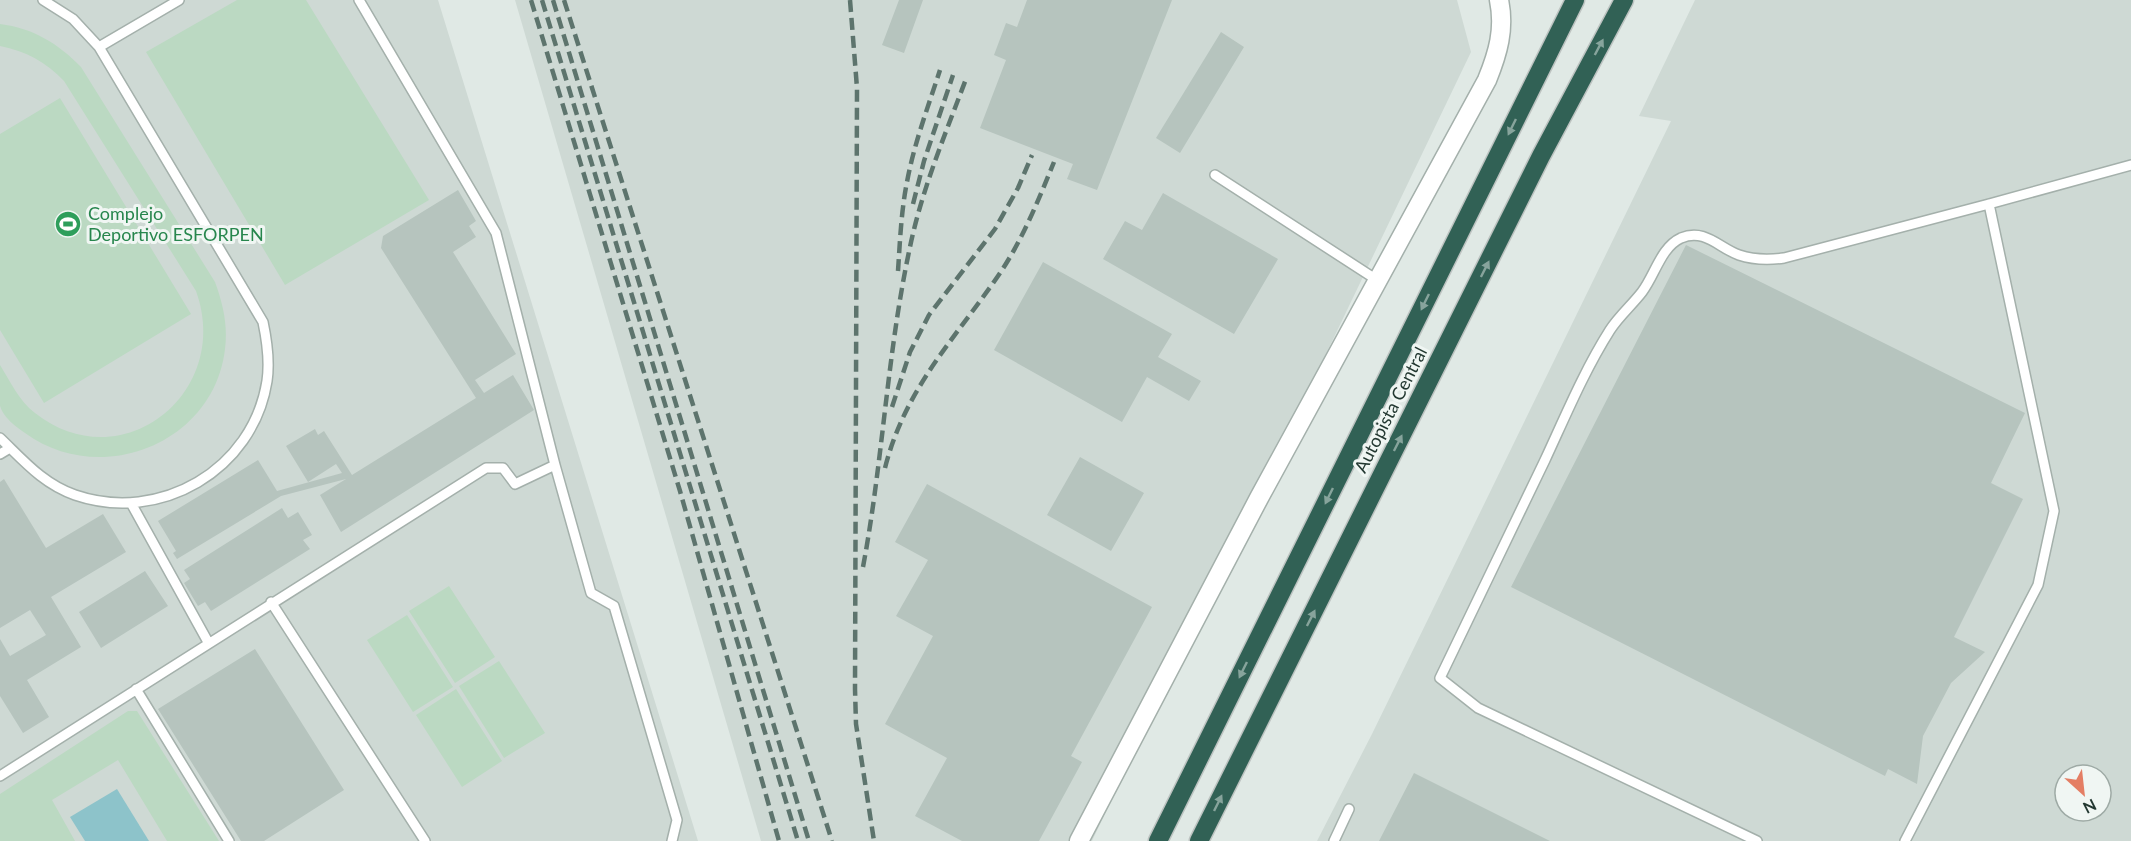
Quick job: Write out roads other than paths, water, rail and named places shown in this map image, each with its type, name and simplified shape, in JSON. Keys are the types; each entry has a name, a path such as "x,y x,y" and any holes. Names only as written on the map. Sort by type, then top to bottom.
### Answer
{"highway":[{"name":"Autopista Central","path":"1158,841 1575,0"},
{"name":"Autopista Central","path":"1199,841 1541,156 1624,0"}],"street":[{"path":"1079,841 1248,519 1487,80 1500,41 1502,26 1499,0"}],"lane":[{"path":"0,438 24,463 55,486 92,500 131,503 160,499 191,487 208,477 236,450 256,417 267,380 267,341 263,322 99,47 73,19 43,0"},
{"path":"99,47 179,0"},
{"path":"359,0 496,233 555,465 591,593 614,606 677,820 672,841"},
{"path":"1757,841 1478,708 1440,678 1583,380 1610,331 1624,311 1642,292 1666,250 1681,238 1699,235 1714,240 1741,256 1774,259 2131,165"},
{"path":"1215,175 1377,280"},
{"path":"1905,841 2038,585 2054,511 1989,204"},
{"path":"0,454 10,448"},
{"path":"0,776 271,602 486,468 503,468 515,484 555,465"},
{"path":"131,503 208,642"},
{"path":"271,602 425,841"},
{"path":"136,689 229,841"},
{"path":"1334,841 1349,809"}],"water":[{"path":"117,789 149,841 85,841 70,817"}],"railway":[{"path":"531,0 680,491 779,841"},
{"path":"542,0 798,841"},
{"path":"553,0 809,841"},
{"path":"564,0 832,841"},
{"path":"850,0 857,88 855,689 856,724 874,841"},
{"path":"898,271 902,216 910,168 940,70"},
{"path":"913,204 924,161 953,75"},
{"path":"863,567 876,487 896,327 910,247 927,183 966,79"},
{"path":"892,407 910,352 929,315 995,229 1018,188 1032,155"},
{"path":"885,468 894,440 918,390 1007,263 1029,220 1054,162"}],"place":[{"name":"Complejo Deportivo ESFORPEN","path":"68,224"}]}
